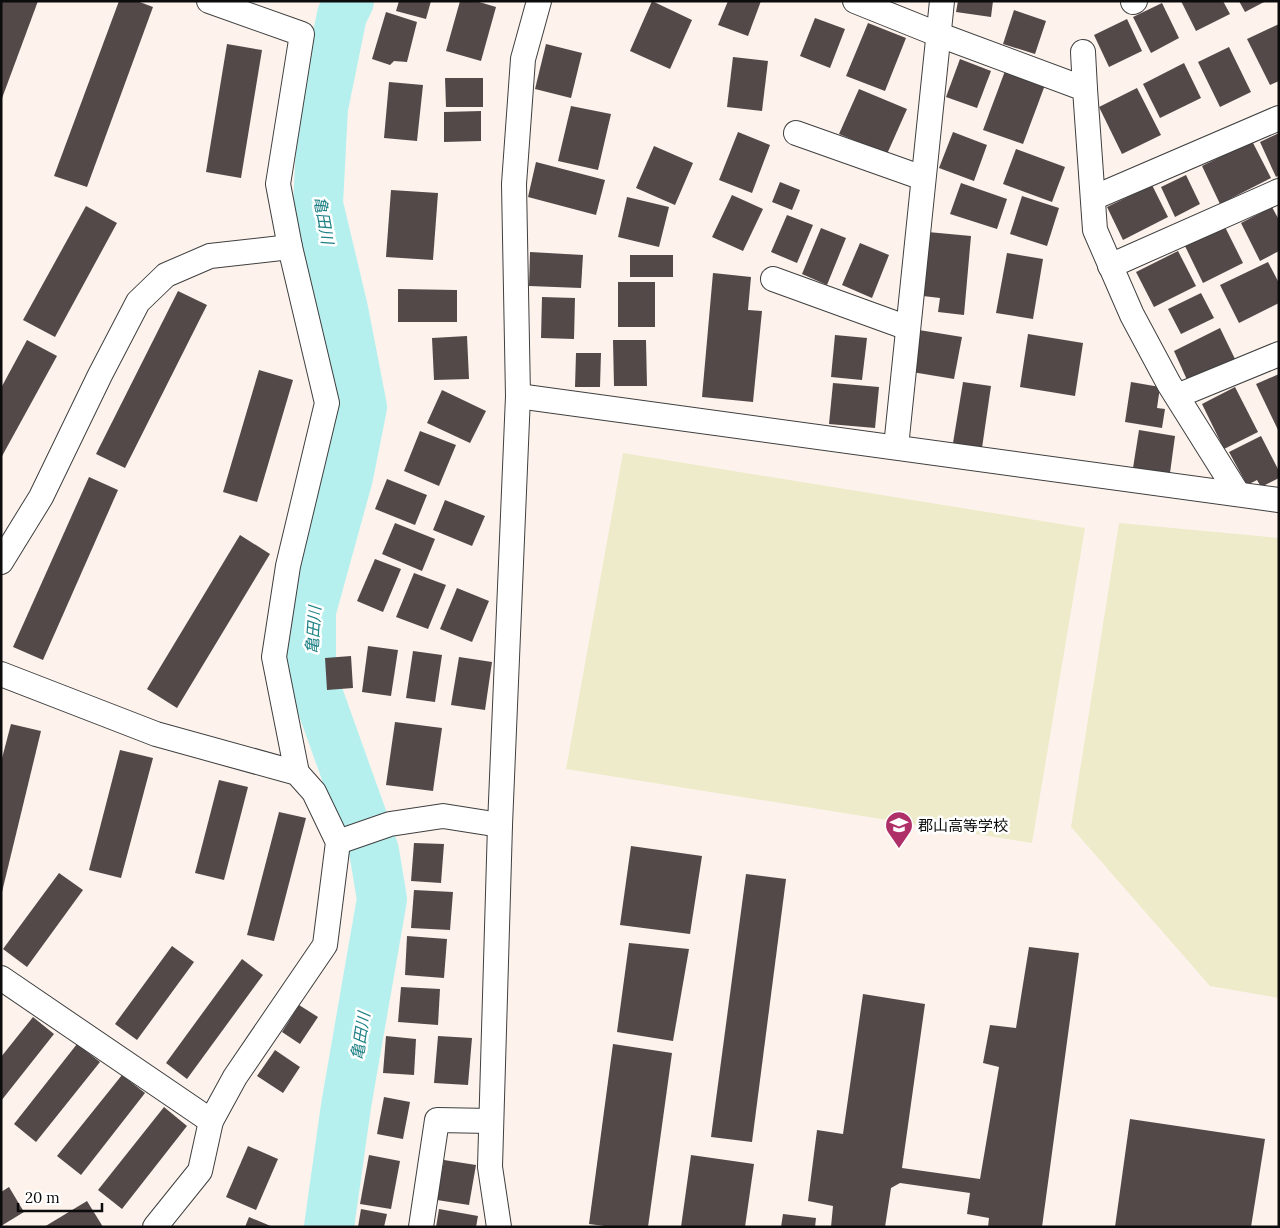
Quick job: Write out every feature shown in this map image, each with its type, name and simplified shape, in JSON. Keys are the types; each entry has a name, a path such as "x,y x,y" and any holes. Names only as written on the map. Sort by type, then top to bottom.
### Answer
{"street":[{"path":"155,1227 200,1171 211,1121 236,1077 325,945 339,842 314,792 297,773 274,657 288,566 327,403 290,247 278,184 302,34 208,1"},
{"path":"499,1227 490,1167 500,825 518,396 514,184 523,59 539,1"},
{"path":"855,1 1085,90"},
{"path":"896,447 942,1"},
{"path":"1083,52 1095,230 1132,315 1177,396 1238,494"},
{"path":"1093,198 1279,118"},
{"path":"796,133 923,178"},
{"path":"1110,266 1279,191"},
{"path":"1,562 41,498 100,375 138,302 166,276 210,256 290,247"},
{"path":"772,279 908,328"},
{"path":"1177,396 1279,354"},
{"path":"518,396 1279,500"},
{"path":"1,674 156,734 297,773"},
{"path":"339,842 390,824 443,816 500,825"},
{"path":"1,978 211,1121"},
{"path":"421,1227 437,1120 491,1122"}],"shaded area":[{"path":"623,453 1085,528 1032,843 566,769"},
{"path":"1119,523 1279,538 1279,998 1210,986 1071,827"}],"building":[{"path":"38,1 1,101 1,2"},
{"path":"119,1 137,1 153,7 87,187 54,176"},
{"path":"399,1 431,1 426,19 396,11"},
{"path":"460,1 476,1 496,7 481,61 446,51"},
{"path":"652,1 692,20 670,69 630,51"},
{"path":"728,1 761,1 748,36 718,25"},
{"path":"958,1 993,1 991,17 956,12"},
{"path":"1181,1 1223,1 1230,14 1196,31"},
{"path":"1239,1 1266,1 1245,12"},
{"path":"1162,3 1179,38 1151,53 1133,17"},
{"path":"1014,10 1046,21 1035,54 1003,44"},
{"path":"386,12 417,22 407,62 394,61 390,65 372,59"},
{"path":"815,18 845,29 830,68 800,56"},
{"path":"1127,19 1142,51 1109,67 1094,35"},
{"path":"868,23 906,38 885,91 846,76"},
{"path":"1279,24 1279,81 1270,85 1247,39"},
{"path":"227,44 262,50 241,178 206,172"},
{"path":"546,44 582,53 571,98 535,89"},
{"path":"1229,47 1251,92 1220,107 1198,62"},
{"path":"733,57 768,61 762,111 727,107"},
{"path":"960,59 991,71 977,108 946,97"},
{"path":"1184,63 1201,98 1160,118 1143,84"},
{"path":"1005,71 1045,85 1023,144 983,130"},
{"path":"445,78 483,78 483,107 446,107"},
{"path":"389,82 423,85 417,141 384,138"},
{"path":"1137,88 1161,135 1122,154 1099,107"},
{"path":"859,89 907,109 887,154 839,134"},
{"path":"571,106 611,114 598,170 558,161"},
{"path":"481,111 481,141 444,142 444,112"},
{"path":"738,132 770,145 752,193 719,180"},
{"path":"953,132 987,145 974,181 939,168"},
{"path":"1279,133 1279,175 1276,177 1260,142"},
{"path":"1252,141 1271,178 1220,204 1202,166"},
{"path":"654,146 693,163 675,205 636,188"},
{"path":"1016,149 1065,167 1052,202 1003,184"},
{"path":"536,162 605,180 596,215 528,197"},
{"path":"1186,175 1200,204 1175,217 1161,187"},
{"path":"780,182 800,190 792,210 772,202"},
{"path":"961,183 1007,199 997,229 950,214"},
{"path":"1152,185 1168,217 1123,240 1107,207"},
{"path":"391,190 438,193 433,260 386,257"},
{"path":"732,195 763,209 743,251 712,237"},
{"path":"1022,196 1059,208 1047,246 1010,234"},
{"path":"627,197 669,207 659,247 618,237"},
{"path":"86,206 117,223 55,337 23,320"},
{"path":"1272,207 1279,220 1279,251 1260,261 1241,223"},
{"path":"787,215 813,225 797,263 771,252"},
{"path":"1224,225 1243,263 1203,283 1184,244"},
{"path":"821,228 846,238 827,285 802,274"},
{"path":"928,232 971,236 964,315 938,312 940,298 923,296"},
{"path":"860,243 889,255 872,298 842,285"},
{"path":"1178,251 1196,286 1154,307 1136,272"},
{"path":"530,252 583,255 581,288 529,286"},
{"path":"1007,253 1043,259 1033,319 996,313"},
{"path":"630,255 673,255 673,277 630,277"},
{"path":"1268,262 1279,283 1279,303 1239,323 1220,285"},
{"path":"713,273 751,277 748,310 762,311 753,402 702,397"},
{"path":"618,282 655,282 655,327 618,327"},
{"path":"398,289 457,290 457,322 398,322"},
{"path":"178,291 207,305 125,468 96,454"},
{"path":"1201,293 1214,318 1181,334 1168,309"},
{"path":"542,297 575,298 574,339 541,338"},
{"path":"1220,328 1235,359 1188,382 1174,351"},
{"path":"919,330 962,337 954,379 912,372"},
{"path":"1028,334 1083,343 1075,396 1020,387"},
{"path":"835,335 867,338 862,380 831,377"},
{"path":"467,336 469,379 434,380 432,338"},
{"path":"27,340 57,356 1,458 1,388"},
{"path":"613,340 646,340 647,386 614,386"},
{"path":"576,353 601,353 600,387 575,387"},
{"path":"259,370 293,380 257,502 223,492"},
{"path":"1279,374 1279,432 1256,384"},
{"path":"963,382 991,386 982,448 953,443"},
{"path":"1131,382 1160,387 1157,408 1165,409 1162,428 1125,422"},
{"path":"833,383 879,387 875,428 829,424"},
{"path":"1235,387 1258,432 1224,449 1202,404"},
{"path":"442,390 486,411 470,443 427,423"},
{"path":"1139,430 1175,436 1170,473 1133,468"},
{"path":"420,431 456,445 439,486 404,471"},
{"path":"1261,436 1279,471 1279,478 1261,487 1257,480 1247,485 1229,452"},
{"path":"89,477 118,490 43,660 13,647"},
{"path":"387,479 427,495 415,525 375,509"},
{"path":"445,500 485,516 472,546 433,530"},
{"path":"395,523 435,539 422,571 382,554"},
{"path":"240,535 270,554 177,708 147,689"},
{"path":"375,559 401,569 383,612 357,601"},
{"path":"414,573 446,585 428,629 396,617"},
{"path":"457,588 489,601 472,642 440,629"},
{"path":"368,646 398,650 391,696 362,692"},
{"path":"413,651 442,655 435,702 406,698"},
{"path":"351,656 353,688 327,690 325,658"},
{"path":"459,657 492,662 485,710 451,705"},
{"path":"395,722 442,728 433,791 386,785"},
{"path":"11,724 41,731 2,892 1,762"},
{"path":"120,750 153,758 121,878 89,870"},
{"path":"219,780 248,787 224,880 195,873"},
{"path":"279,812 306,818 274,941 247,935"},
{"path":"414,843 444,844 441,883 411,881"},
{"path":"631,846 702,856 690,934 620,925"},
{"path":"59,873 83,890 27,967 3,949"},
{"path":"746,874 786,879 752,1142 711,1137"},
{"path":"414,890 453,892 450,930 411,928"},
{"path":"407,936 447,939 444,978 405,975"},
{"path":"629,943 689,949 673,1041 617,1032"},
{"path":"172,946 194,962 137,1040 115,1024"},
{"path":"1029,947 1079,953 1042,1227 988,1227 989,1218 967,1214 970,1193 900,1183 891,1188 885,1227 831,1227 833,1206 808,1201 817,1130 843,1134 863,994 925,1004 902,1168 980,1179 999,1067 983,1063 990,1025 1016,1028"},
{"path":"242,959 263,975 187,1079 166,1063"},
{"path":"401,987 440,989 438,1025 398,1022"},
{"path":"299,1005 318,1017 300,1044 282,1032"},
{"path":"33,1017 54,1034 1,1101 1,1057"},
{"path":"386,1036 416,1039 414,1075 383,1073"},
{"path":"438,1036 472,1038 468,1085 434,1083"},
{"path":"77,1044 100,1062 36,1142 14,1124"},
{"path":"613,1044 672,1053 648,1227 612,1227 589,1224"},
{"path":"275,1050 300,1067 283,1093 257,1076"},
{"path":"122,1075 145,1093 81,1175 57,1156"},
{"path":"384,1097 410,1102 403,1139 377,1134"},
{"path":"164,1107 187,1126 122,1209 98,1190"},
{"path":"1130,1119 1265,1139 1251,1227 1115,1227"},
{"path":"248,1146 278,1159 256,1210 226,1197"},
{"path":"369,1155 400,1161 391,1209 360,1204"},
{"path":"691,1155 754,1164 745,1227 681,1227"},
{"path":"444,1160 476,1165 469,1205 437,1200"},
{"path":"9,1187 24,1212 1,1226 1,1192"},
{"path":"87,1201 103,1227 44,1227"},
{"path":"361,1209 387,1214 384,1227 358,1227"},
{"path":"439,1209 478,1216 476,1227 436,1227"},
{"path":"783,1214 816,1218 815,1227 781,1227"},
{"path":"249,1217 273,1227 245,1227"}],"waterway":[{"name":"亀田川","path":"329,1227 346,1106 382,899 374,851 311,675 311,611 348,477 362,407 343,309 318,204 323,108 342,15 349,1"}],"place":[{"name":"郡山高等学校","path":"899,849"}]}
